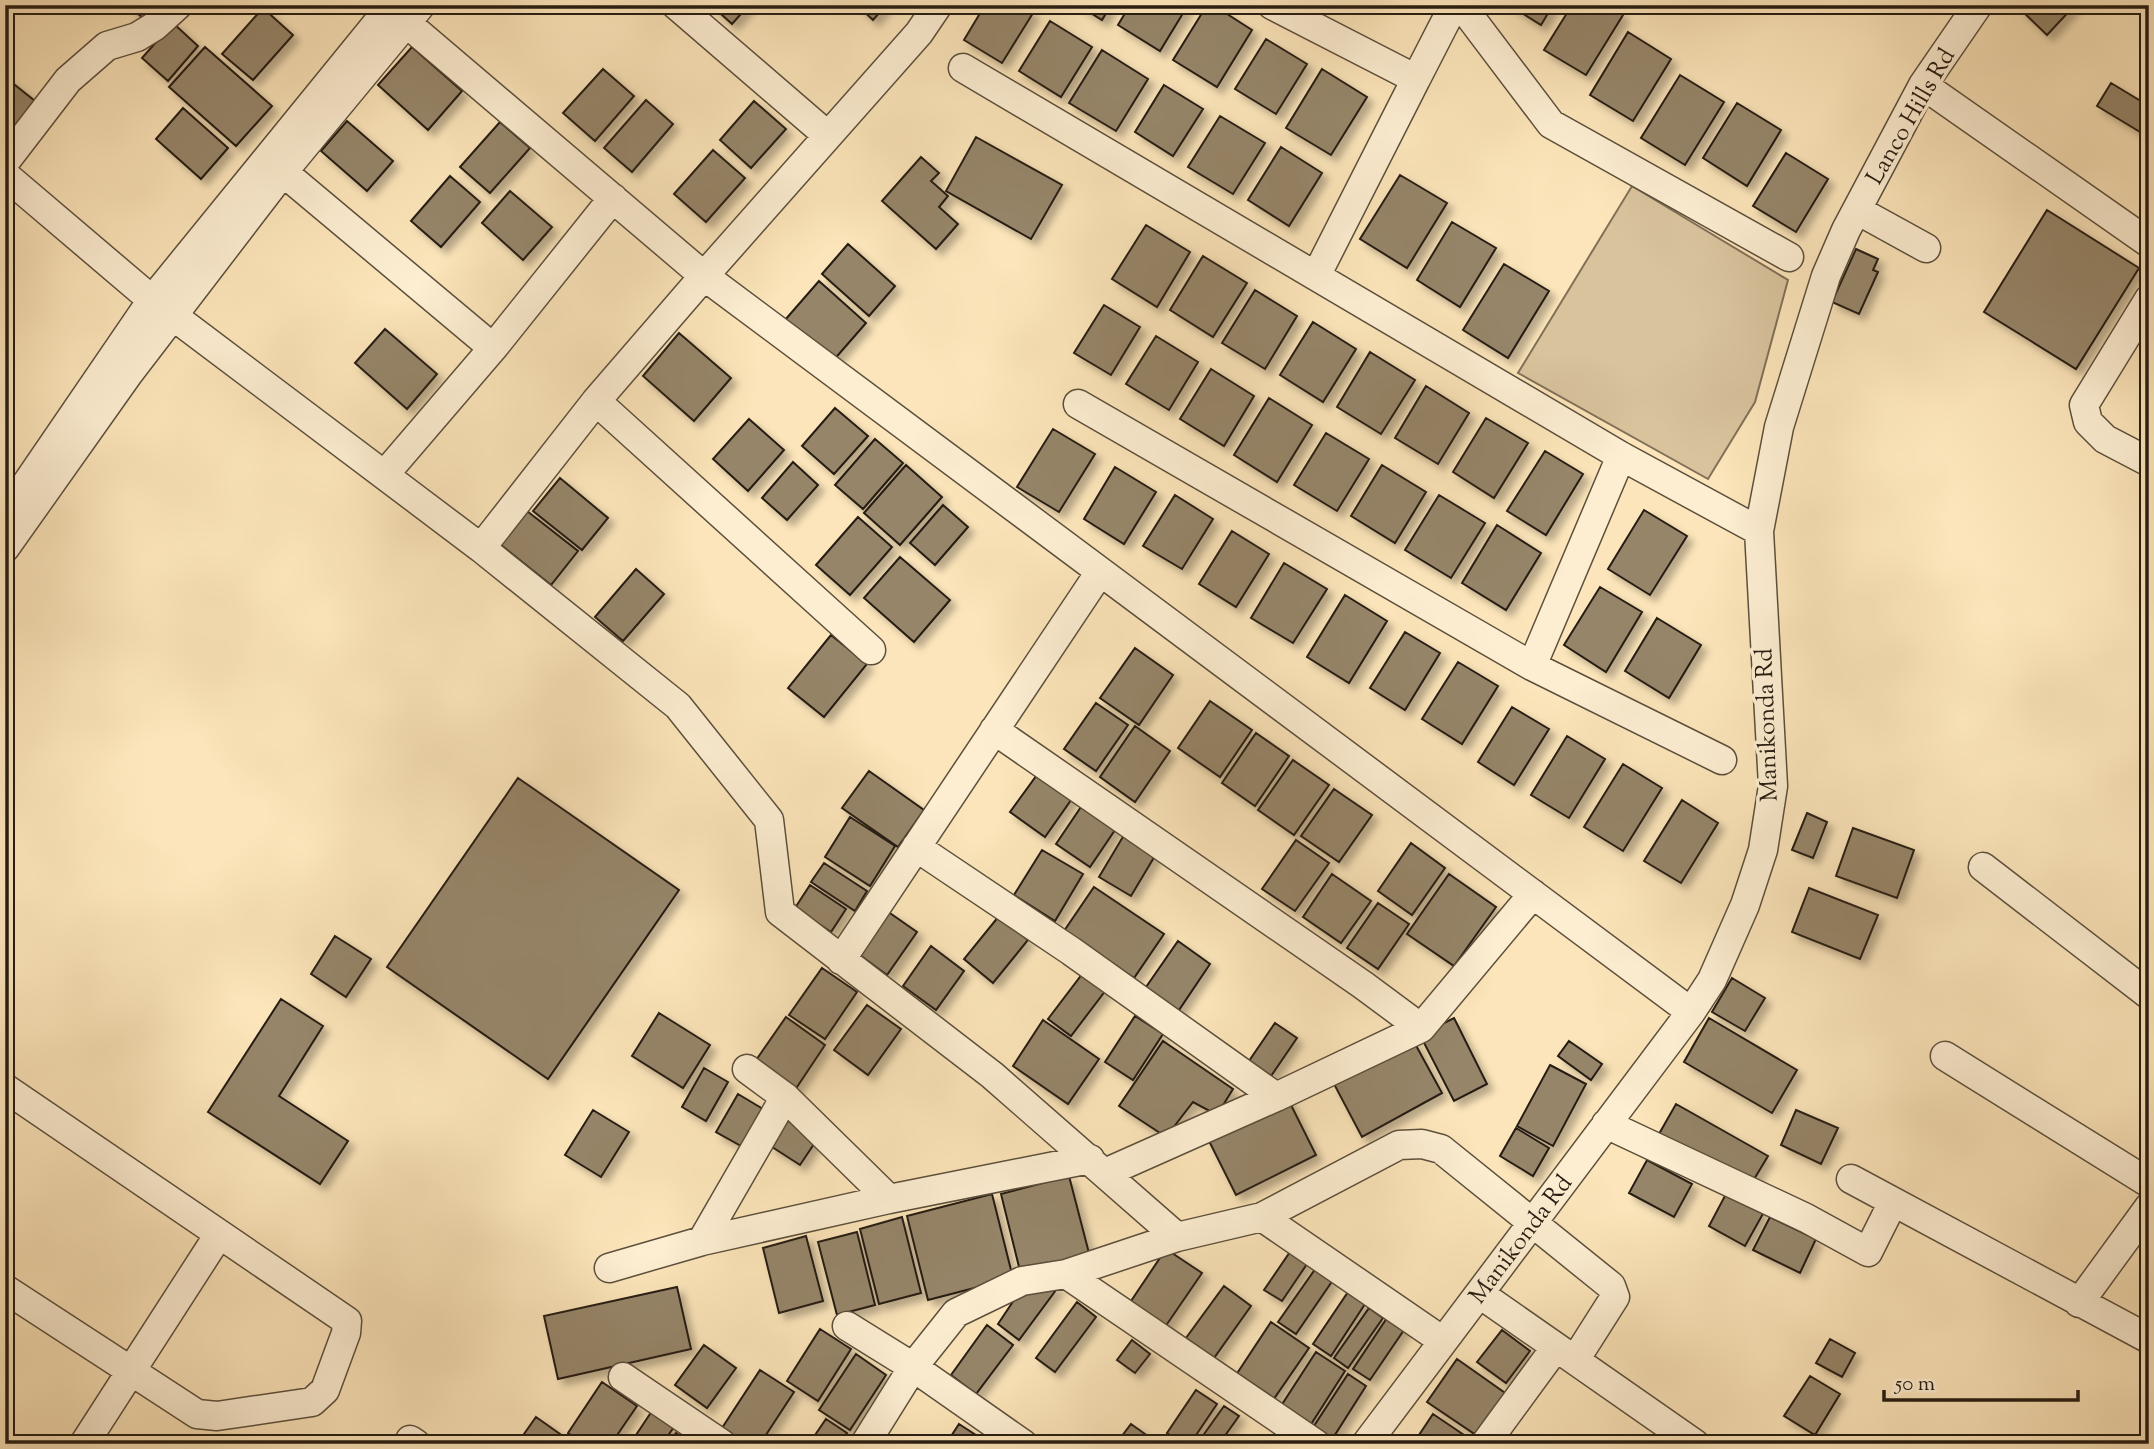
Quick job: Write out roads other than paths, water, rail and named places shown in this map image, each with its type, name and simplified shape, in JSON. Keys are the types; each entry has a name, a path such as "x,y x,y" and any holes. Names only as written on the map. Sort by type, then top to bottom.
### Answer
{"street":[{"path":"5,162 68,80 107,46 137,37 155,26 177,5"},
{"path":"676,5 827,135"},
{"path":"481,548 596,401 919,33 938,5"},
{"path":"1272,5 1416,79"},
{"path":"1316,276 1454,5"},
{"path":"1461,5 1552,124 1789,257"},
{"name":"Lanco Hills Rd","path":"1851,220 1923,85 1978,5"},
{"path":"5,548 129,373 162,307 283,172 402,11"},
{"path":"402,11 704,276 1692,1012"},
{"path":"5,515 162,307 402,11"},
{"path":"963,68 1621,456 1759,531"},
{"path":"1923,85 2149,243"},
{"path":"283,172 493,348"},
{"path":"5,176 162,307 481,548 678,706 769,820 780,912 992,1075 1177,1237"},
{"path":"385,474 493,348 613,198"},
{"path":"1851,220 1926,248"},
{"name":"Manikonda Rd","path":"1367,1443 1692,1012 1712,980 1745,905 1763,850 1773,786 1759,531 1762,503 1779,427 1826,276 1851,220"},
{"path":"2149,299 2084,405 2088,422 2105,439 2149,462"},
{"path":"596,401 871,650"},
{"path":"1078,404 1532,666 1722,760"},
{"path":"1532,666 1621,456"},
{"path":"841,960 1100,572"},
{"path":"994,730 1421,1028"},
{"path":"916,847 1071,951 1276,1097"},
{"path":"1983,867 2149,995"},
{"path":"609,1268 702,1241 889,1199 1098,1166 1276,1097 1421,1028 1533,894"},
{"path":"1945,1056 2149,1183"},
{"path":"747,1069 785,1097 889,1199"},
{"path":"5,1289 197,1414 217,1416 312,1402 325,1390 346,1333 347,1321 7,1093"},
{"path":"702,1241 785,1097"},
{"path":"1606,1124 1805,1218 1868,1252 1893,1202"},
{"path":"864,1444 913,1367 956,1313 1022,1282 1066,1274 1177,1237 1262,1217 1399,1145 1422,1144 1441,1149 1534,1222 1611,1286 1615,1297 1485,1444"},
{"path":"1851,1179 2149,1339"},
{"path":"2079,1303 2149,1207"},
{"path":"1262,1217 1443,1341"},
{"path":"84,1444 218,1236"},
{"path":"1066,1274 1316,1444"},
{"path":"1480,1294 1695,1444"},
{"path":"846,1326 913,1367 1023,1444"},
{"path":"623,1377 722,1444"}]}
